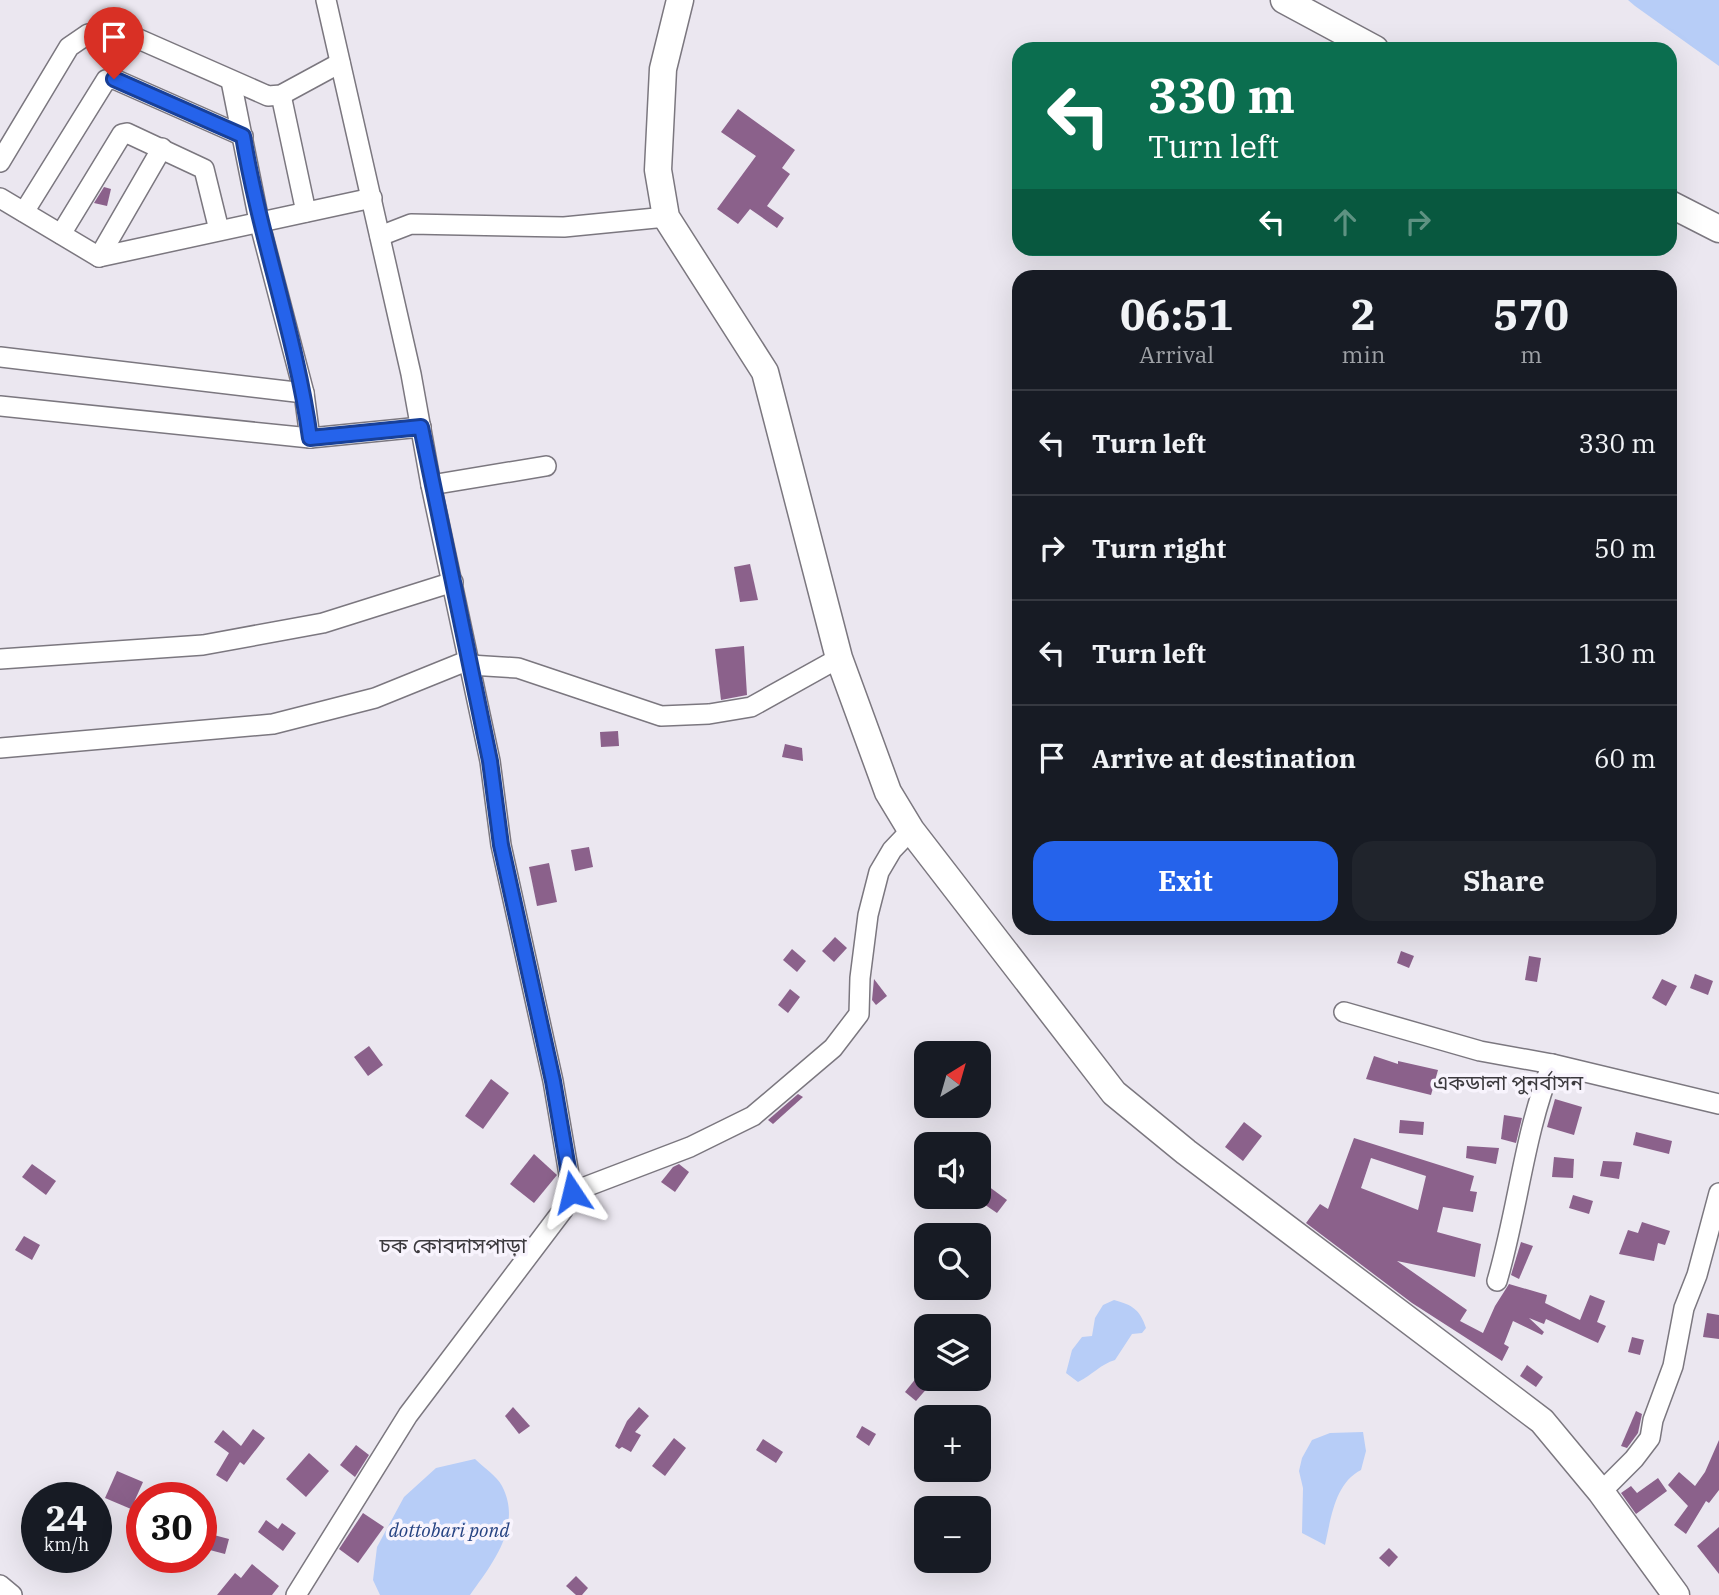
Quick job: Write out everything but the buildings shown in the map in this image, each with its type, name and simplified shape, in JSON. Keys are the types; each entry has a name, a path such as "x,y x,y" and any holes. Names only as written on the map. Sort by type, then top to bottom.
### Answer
{"street":[{"path":"302,1592 408,1415 563,1210 572,1192 553,1081 501,845 490,761 470,663 372,198 326,0"},
{"path":"680,0 663,69 658,170 666,217 765,372 839,658 888,792 911,830 1114,1093 1186,1152 1542,1421 1601,1492 1676,1595"},
{"path":"1284,0 1362,42"},
{"path":"0,162 69,47 88,34 110,30 134,37 268,96 281,95 340,63"},
{"path":"24,212 106,80 114,79 243,136"},
{"path":"231,81 259,221 304,393 310,438"},
{"path":"281,95 306,212"},
{"path":"61,234 122,134 127,133 204,169 219,230"},
{"path":"99,257 162,148"},
{"path":"0,198 99,257 372,198"},
{"path":"1677,208 1719,229"},
{"path":"380,236 411,225 564,227 666,217"},
{"path":"0,357 304,393"},
{"path":"0,405 310,438 421,427"},
{"path":"431,485 546,466"},
{"path":"0,659 203,645 323,623 453,582"},
{"path":"0,748 273,724 375,698 470,663 518,668 661,716 709,714 751,707 839,658"},
{"path":"572,1192 690,1147 753,1116 833,1048 859,1014 860,978 868,915 879,872 892,850 911,830"},
{"path":"1344,1012 1480,1051 1552,1064 1719,1104"},
{"path":"1497,1281 1511,1237 1534,1125 1552,1064"},
{"path":"1601,1492 1634,1460 1650,1438 1653,1420 1673,1367 1684,1308 1697,1275 1719,1193"},
{"path":"0,1585 12,1595"}],"water":[{"path":"1628,0 1719,0 1719,66 1635,6"},
{"path":"1114,1300 1135,1309 1146,1328 1142,1333 1132,1334 1115,1360 1078,1382 1066,1373 1072,1350 1082,1337 1092,1336 1095,1318 1103,1305"},
{"path":"1363,1432 1366,1451 1361,1470 1345,1483 1340,1492 1325,1545 1302,1533 1303,1488 1299,1471 1302,1458 1312,1440 1330,1433"},
{"name":"dottobari pond","path":"475,1459 500,1482 508,1501 509,1516 502,1544 479,1583 470,1595 380,1595 373,1580 377,1547 404,1497 436,1468"}],"district":[{"name":"একডালা পুনর্বাসন","path":"1508,1083"},
{"name":"চক কোবদাসপাড়া","path":"453,1246"}],"route":[{"path":"114,79 243,136 259,221 304,393 310,438 421,427 490,761 501,845 553,1081 572,1192"}]}
